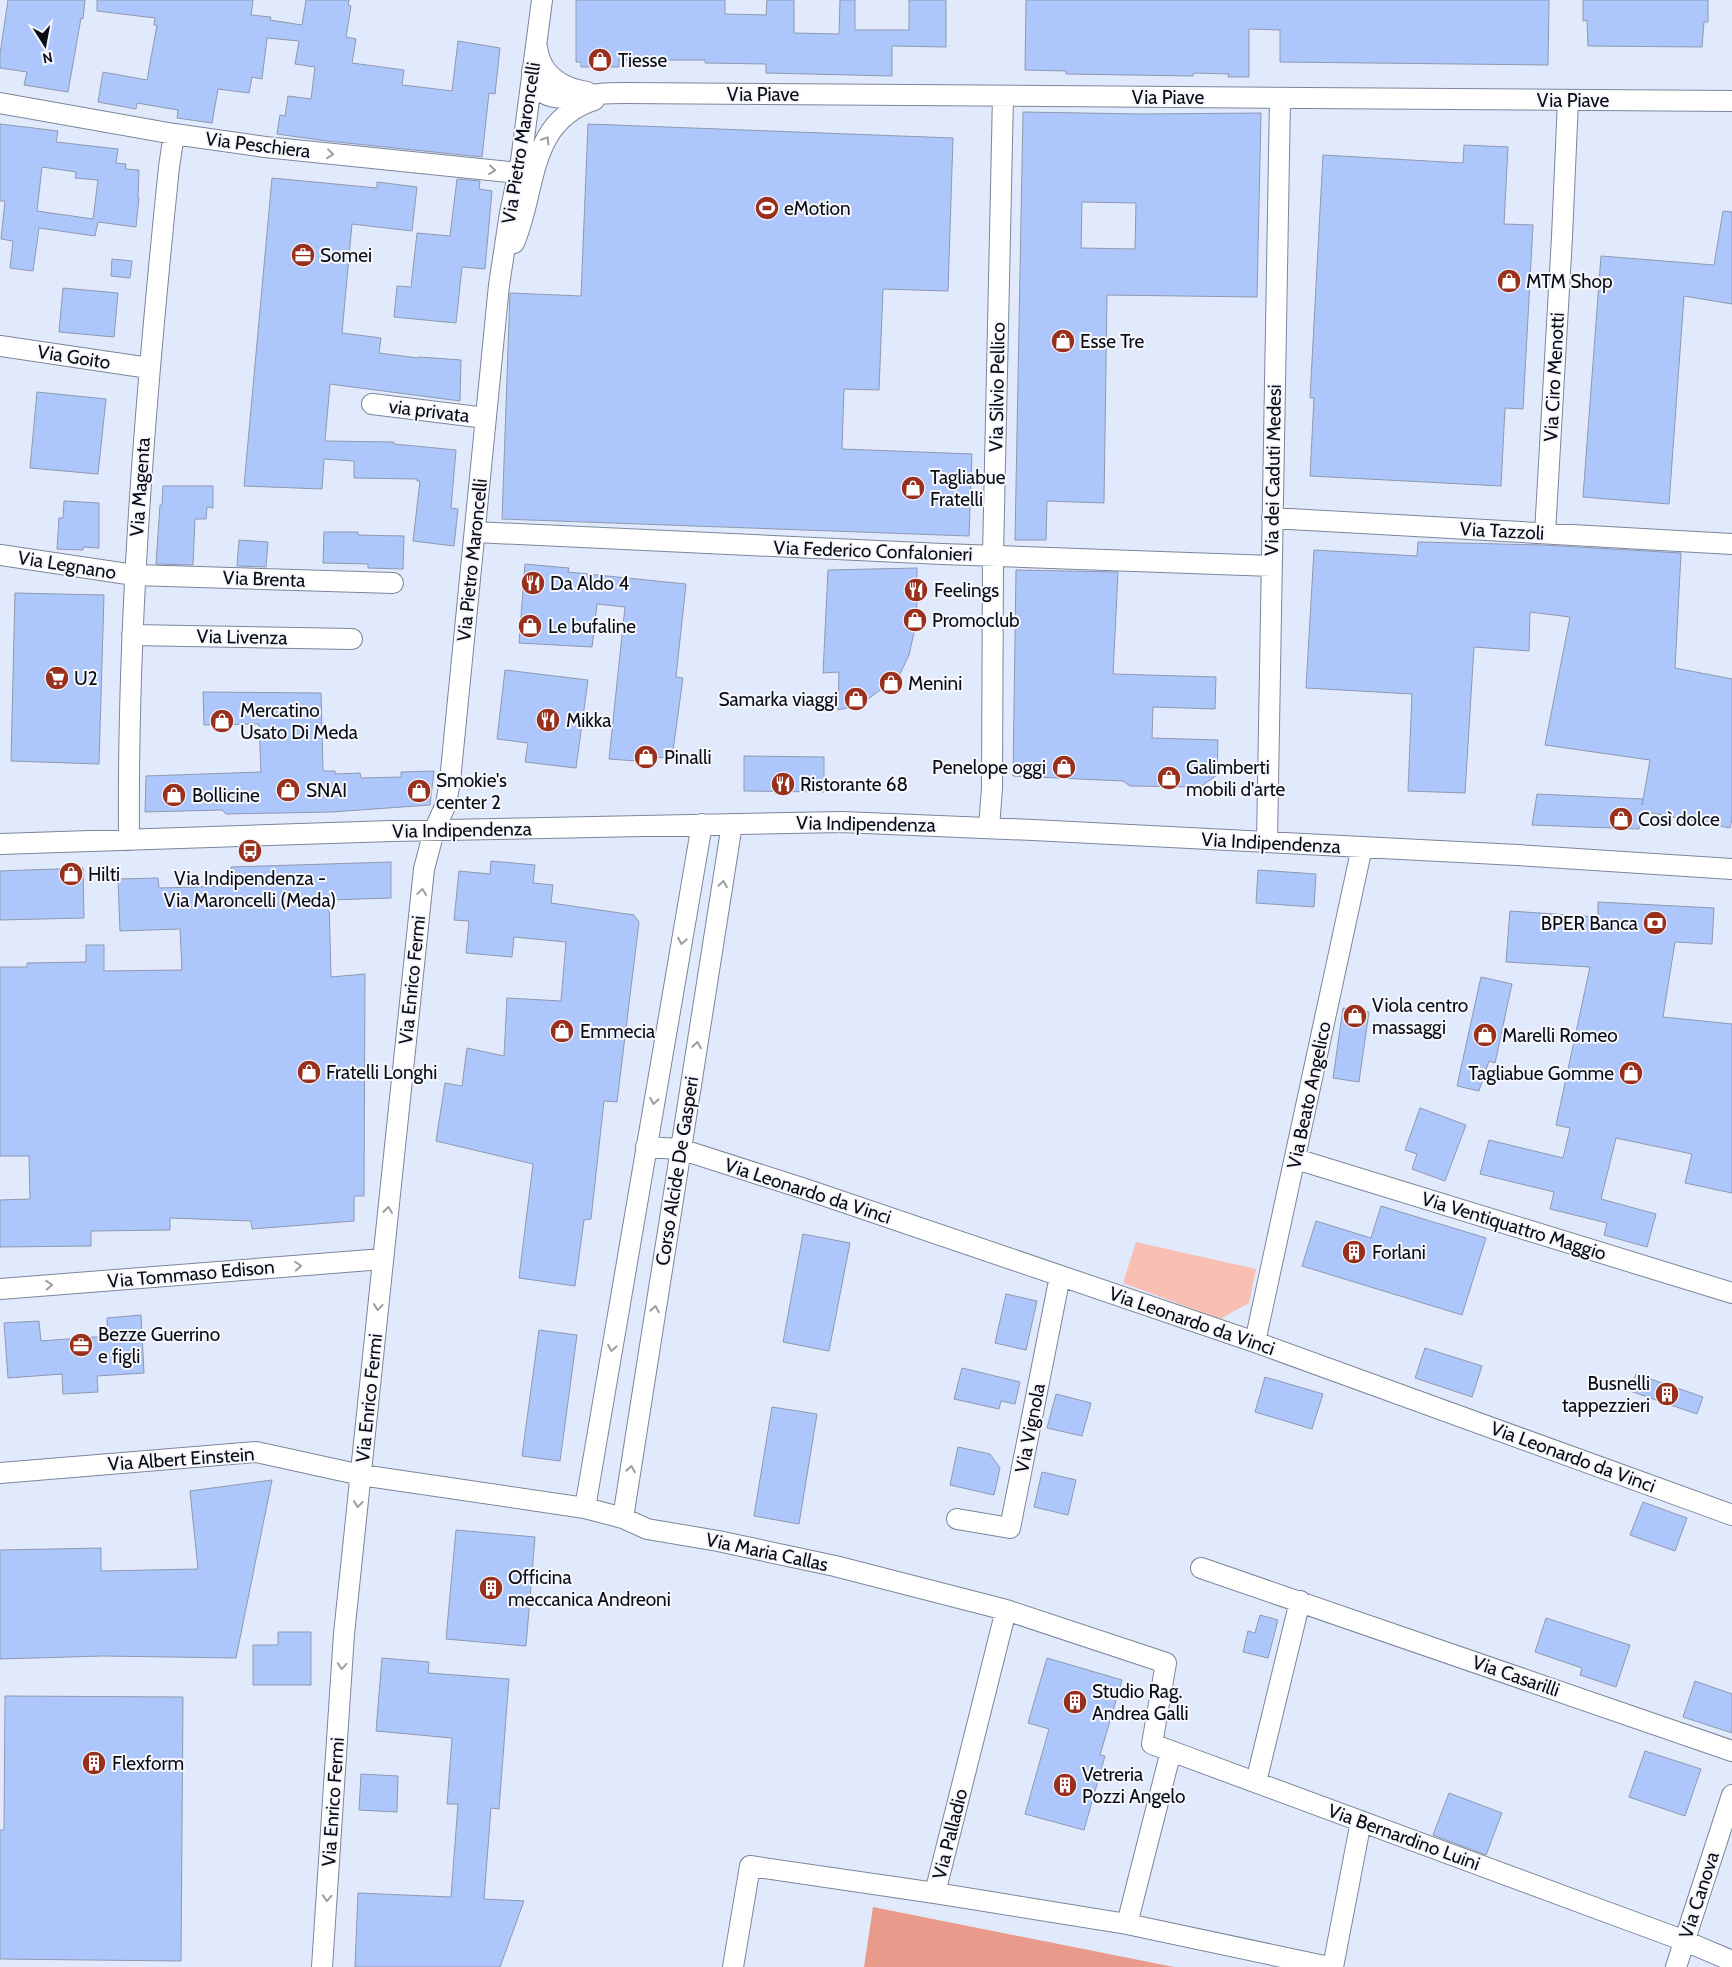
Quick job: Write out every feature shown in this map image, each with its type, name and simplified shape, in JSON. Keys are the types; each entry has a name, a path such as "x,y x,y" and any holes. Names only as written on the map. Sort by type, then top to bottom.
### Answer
{"street":[{"name":"Via Pietro Maroncelli","path":"434,832 446,804 450,781 499,285 510,214 519,173 542,0"},
{"path":"536,40 538,57 543,68 557,82 581,91 604,94"},
{"path":"532,71 538,90 550,96 565,98 604,94"},
{"name":"Via Pietro Maroncelli","path":"499,285 506,260 521,228 538,153 548,135 558,122 571,111 595,99 624,93"},
{"name":"Via Piave","path":"604,94 1732,101"},
{"name":"Via Silvio Pellico","path":"989,828 992,788 993,556 1003,96"},
{"name":"Via dei Caduti Medesi","path":"1266,842 1280,98"},
{"name":"Via Ciro Menotti","path":"1544,533 1562,237 1568,100"},
{"name":"Via Peschiera","path":"0,103 174,134 264,147 519,173"},
{"name":"Via Magenta","path":"129,840 134,575 148,368 174,134"},
{"name":"Via Goito","path":"0,346 148,368"},
{"name":"via privata","path":"372,404 486,418"},
{"name":"Via Tazzoli","path":"1272,518 1732,544"},
{"name":"Via Federico Confalonieri","path":"475,532 993,556 1272,566"},
{"name":"Via Legnano","path":"0,555 134,575"},
{"name":"Via Brenta","path":"134,575 393,583"},
{"name":"Via Livenza","path":"132,635 352,639"},
{"name":"Via Indipendenza","path":"0,844 702,824 842,822 1362,847 1732,869"},
{"name":"Corso Alcide De Gasperi","path":"585,1508 702,824"},
{"name":"Corso Alcide De Gasperi","path":"623,1518 732,824"},
{"name":"Via Enrico Fermi","path":"322,1967 344,1634 424,869 434,832"},
{"name":"Via Beato Angelico","path":"1255,1342 1362,847"},
{"name":"Via Leonardo da Vinci","path":"646,1147 680,1149 783,1181 1255,1342 1732,1515"},
{"name":"Via Ventiquattro Maggio","path":"1296,1159 1732,1293"},
{"name":"Via Tommaso Edison","path":"0,1289 383,1259"},
{"name":"Via Vignola","path":"957,1520 1010,1528 1060,1276"},
{"name":"Via Albert Einstein","path":"0,1473 256,1452 360,1475"},
{"name":"Via Maria Callas","path":"360,1475 585,1508 623,1518 647,1529 718,1540 835,1566 1006,1610 1166,1663"},
{"name":"Via Casarilli","path":"1201,1568 1732,1751"},
{"path":"1256,1782 1300,1602"},
{"name":"Via Palladio","path":"733,1967 750,1866 935,1893 1006,1610"},
{"name":"Via Bernardino Luini","path":"1166,1663 1152,1744 1685,1941 1732,1961"},
{"path":"1128,1924 1171,1751"},
{"name":"Via Canova","path":"1676,1967 1732,1795"},
{"path":"935,1893 1128,1924 1331,1967 1361,1821"}],"shaded area":[{"path":"1136,1242 1256,1269 1249,1303 1220,1319 1123,1283"},
{"path":"873,1907 1174,1967 864,1967"}],"building":[{"path":"8,0 85,0 68,92 24,85 27,72 0,68 0,54"},
{"path":"97,0 253,0 251,15 271,17 270,20 302,25 306,0 349,0 348,5 351,6 346,37 356,39 352,63 404,70 402,85 452,91 458,41 500,48 495,94 489,93 482,157 277,134 280,115 285,116 288,96 311,99 315,67 295,64 299,41 267,38 262,79 252,77 249,93 218,89 212,123 177,118 178,110 137,103 136,109 98,102 103,72 147,80 157,25 154,25 155,18 97,11"},
{"path":"576,0 725,0 725,14 766,15 767,0 794,0 794,33 839,34 840,0 855,0 855,30 909,30 909,0 946,0 946,47 892,46 892,76 766,73 766,64 705,63 705,60 619,60 619,67 581,67 581,62 576,62"},
{"path":"1026,0 1549,0 1548,65 1280,62 1280,30 1249,29 1249,77 1228,77 1229,74 1194,73 1193,76 1066,74 1066,71 1025,70"},
{"path":"1583,0 1708,0 1708,22 1704,22 1702,47 1588,46 1587,20 1583,21"},
{"path":"1023,112 1261,113 1257,297 1107,295 1104,503 1047,501 1046,540 1015,540","holes":["1082,202 1136,203 1135,249 1081,248"]},
{"path":"0,124 58,131 56,142 118,149 116,163 126,164 125,169 139,170 136,227 98,222 95,236 39,228 33,271 10,268 13,241 1,239 5,201 0,201","holes":["42,167 76,172 75,178 98,180 93,219 37,211"]},
{"path":"588,124 953,138 948,291 883,289 879,390 844,389 842,449 972,454 969,536 502,519 510,293 581,296"},
{"path":"1464,145 1508,147 1504,224 1533,225 1523,409 1505,408 1501,486 1310,476 1314,398 1310,398 1323,155 1463,163"},
{"path":"272,178 377,188 377,182 417,187 412,231 352,224 342,333 381,338 379,353 418,358 461,360 460,401 330,384 325,441 394,442 394,444 456,450 451,508 458,509 454,546 413,541 420,481 417,481 417,479 354,478 354,461 324,459 322,489 244,486"},
{"path":"457,179 480,181 479,189 492,191 485,269 462,267 456,323 394,317 397,286 411,287 417,233 450,236"},
{"path":"1723,211 1732,212 1732,304 1684,296 1669,504 1583,497 1601,256 1714,265"},
{"path":"112,259 132,261 130,278 111,276"},
{"path":"63,288 118,293 114,337 59,332"},
{"path":"37,392 106,399 98,474 30,468"},
{"path":"163,486 213,486 213,508 207,507 206,519 195,519 193,565 156,564"},
{"path":"64,501 99,503 99,548 83,547 83,550 57,549 59,518 63,518"},
{"path":"324,532 358,532 358,535 404,536 403,569 368,568 368,564 323,563"},
{"path":"239,540 268,542 266,567 237,566"},
{"path":"1418,542 1542,545 1681,553 1675,668 1732,679 1732,819 1730,828 1641,811 1639,829 1532,825 1537,794 1643,799 1642,805 1650,760 1545,745 1570,617 1530,612 1529,651 1474,647 1465,793 1408,791 1412,694 1306,688 1314,550 1417,556"},
{"path":"525,564 569,568 568,572 686,584 676,677 683,678 672,758 650,757 650,762 609,759 625,607 597,604 592,647 519,643"},
{"path":"917,568 915,628 909,655 899,676 860,705 838,710 839,672 823,673 828,570"},
{"path":"1016,570 1118,572 1113,674 1216,677 1215,709 1153,707 1152,738 1218,740 1217,775 1200,787 1130,786 1123,781 1013,776"},
{"name":"U2","path":"15,593 104,595 99,764 11,761"},
{"path":"505,670 588,680 576,768 525,762 528,743 497,739"},
{"path":"203,692 321,693 323,771 335,771 335,774 360,773 361,778 401,777 401,772 434,771 430,805 332,812 226,814 222,810 145,812 146,776 261,772 259,724 204,725"},
{"path":"744,756 824,757 824,792 744,791"},
{"path":"491,861 535,865 533,883 553,885 551,903 634,915 639,922 617,1102 604,1101 591,1219 584,1220 575,1286 519,1278 533,1164 436,1141 445,1083 462,1086 467,1048 504,1056 507,998 561,1001 566,942 514,937 512,957 466,953 469,921 454,920 459,871 490,874"},
{"path":"391,862 391,898 329,900 331,977 365,974 364,1196 354,1196 354,1221 252,1229 251,1221 170,1218 170,1230 91,1231 91,1246 0,1247 0,1200 30,1199 29,1156 0,1156 0,967 27,967 27,963 86,962 86,945 104,945 104,971 182,970 180,929 120,931 118,879 158,878 159,888 231,886 231,867"},
{"path":"83,868 84,918 0,920 0,871"},
{"path":"1258,870 1316,874 1314,907 1256,903"},
{"path":"1598,902 1714,908 1712,944 1675,942 1663,1017 1732,1024 1732,1193 1685,1183 1692,1154 1616,1138 1601,1199 1656,1214 1647,1247 1604,1235 1607,1223 1550,1209 1554,1192 1480,1174 1489,1140 1563,1158 1570,1128 1556,1125 1590,967 1506,962 1510,911 1598,917"},
{"name":"Marelli Romeo","path":"1481,977 1512,984 1495,1063 1489,1061 1479,1091 1457,1086"},
{"path":"1343,1008 1369,1012 1359,1082 1333,1078"},
{"path":"1420,1108 1466,1125 1445,1181 1412,1169 1417,1154 1405,1150"},
{"path":"1381,1206 1486,1238 1462,1315 1302,1266 1316,1221 1371,1238"},
{"path":"803,1234 850,1243 829,1351 783,1342"},
{"path":"1006,1294 1037,1301 1026,1350 995,1343"},
{"path":"141,1315 144,1373 97,1376 98,1392 63,1394 62,1374 8,1378 4,1323 39,1321 41,1341 108,1336 107,1318"},
{"path":"539,1330 577,1335 560,1461 522,1456"},
{"path":"1425,1348 1482,1366 1472,1397 1415,1378"},
{"path":"962,1368 1020,1382 1015,1404 1001,1401 999,1409 954,1399"},
{"name":"Busnelli tappezzieri","path":"1636,1374 1703,1397 1697,1414 1630,1391"},
{"path":"1265,1377 1323,1394 1312,1429 1255,1412"},
{"path":"1056,1394 1091,1403 1082,1436 1047,1428"},
{"path":"772,1407 817,1414 799,1524 754,1516"},
{"path":"958,1447 990,1454 1000,1468 994,1495 950,1485"},
{"path":"1042,1472 1076,1480 1068,1515 1034,1507"},
{"path":"272,1480 236,1658 103,1656 0,1659 0,1550 101,1548 101,1571 198,1569 190,1491"},
{"path":"1643,1502 1687,1518 1675,1551 1630,1535"},
{"name":"Officina meccanica Andreoni","path":"456,1530 535,1537 526,1646 446,1639"},
{"path":"1260,1615 1278,1620 1268,1658 1243,1652 1248,1631 1255,1633"},
{"path":"1546,1618 1630,1645 1616,1687 1580,1675 1582,1668 1535,1652"},
{"path":"278,1632 311,1632 311,1685 253,1685 253,1645 278,1645"},
{"path":"382,1658 429,1662 428,1673 509,1679 499,1809 491,1808 484,1899 524,1901 500,1967 355,1967 358,1893 451,1897 458,1804 447,1804 452,1738 376,1731"},
{"path":"1047,1658 1122,1680 1100,1755 1105,1756 1084,1830 1025,1814 1049,1729 1028,1723"},
{"path":"1695,1681 1732,1694 1732,1733 1683,1717"},
{"name":"Flexform","path":"5,1696 183,1697 181,1961 0,1959 0,1830 4,1830"},
{"path":"1645,1751 1701,1769 1685,1816 1629,1797"},
{"path":"361,1774 398,1776 397,1812 359,1810"},
{"path":"1449,1793 1502,1813 1486,1855 1433,1835"}],"place":[{"name":"Tiesse","path":"600,60"},
{"name":"eMotion","path":"767,208"},
{"name":"Somei","path":"303,255"},
{"name":"MTM Shop","path":"1509,281"},
{"name":"Esse Tre","path":"1063,341"},
{"name":"Tagliabue Fratelli","path":"913,488"},
{"name":"Da Aldo 4","path":"533,583"},
{"name":"Feelings","path":"916,590"},
{"name":"Promoclub","path":"915,620"},
{"name":"Le bufaline","path":"530,626"},
{"name":"U2","path":"57,678"},
{"name":"Menini","path":"891,683"},
{"name":"Samarka viaggi","path":"856,699"},
{"name":"Mikka","path":"548,720"},
{"name":"Mercatino Usato Di Meda","path":"222,721"},
{"name":"Pinalli","path":"646,757"},
{"name":"Penelope oggi","path":"1064,767"},
{"name":"Galimberti mobili d'arte","path":"1169,778"},
{"name":"Ristorante 68","path":"783,784"},
{"name":"SNAI","path":"288,790"},
{"name":"Smokie's center 2","path":"419,791"},
{"name":"Bollicine","path":"174,795"},
{"name":"Così dolce","path":"1621,819"},
{"name":"Via Indipendenza - Via Maroncelli (Meda)","path":"250,851"},
{"name":"Hilti","path":"71,874"},
{"name":"BPER Banca","path":"1655,923"},
{"name":"Viola centro massaggi","path":"1355,1016"},
{"name":"Emmecia","path":"562,1031"},
{"name":"Marelli Romeo","path":"1485,1035"},
{"name":"Fratelli Longhi","path":"309,1072"},
{"name":"Tagliabue Gomme","path":"1631,1073"},
{"name":"Forlani","path":"1354,1252"},
{"name":"Bezze Guerrino e figli","path":"81,1345"},
{"name":"Busnelli tappezzieri","path":"1667,1394"},
{"name":"Officina meccanica Andreoni","path":"491,1588"},
{"name":"Studio Rag. Andrea Galli","path":"1075,1702"},
{"name":"Flexform","path":"94,1763"},
{"name":"Vetreria Pozzi Angelo","path":"1065,1785"}]}
